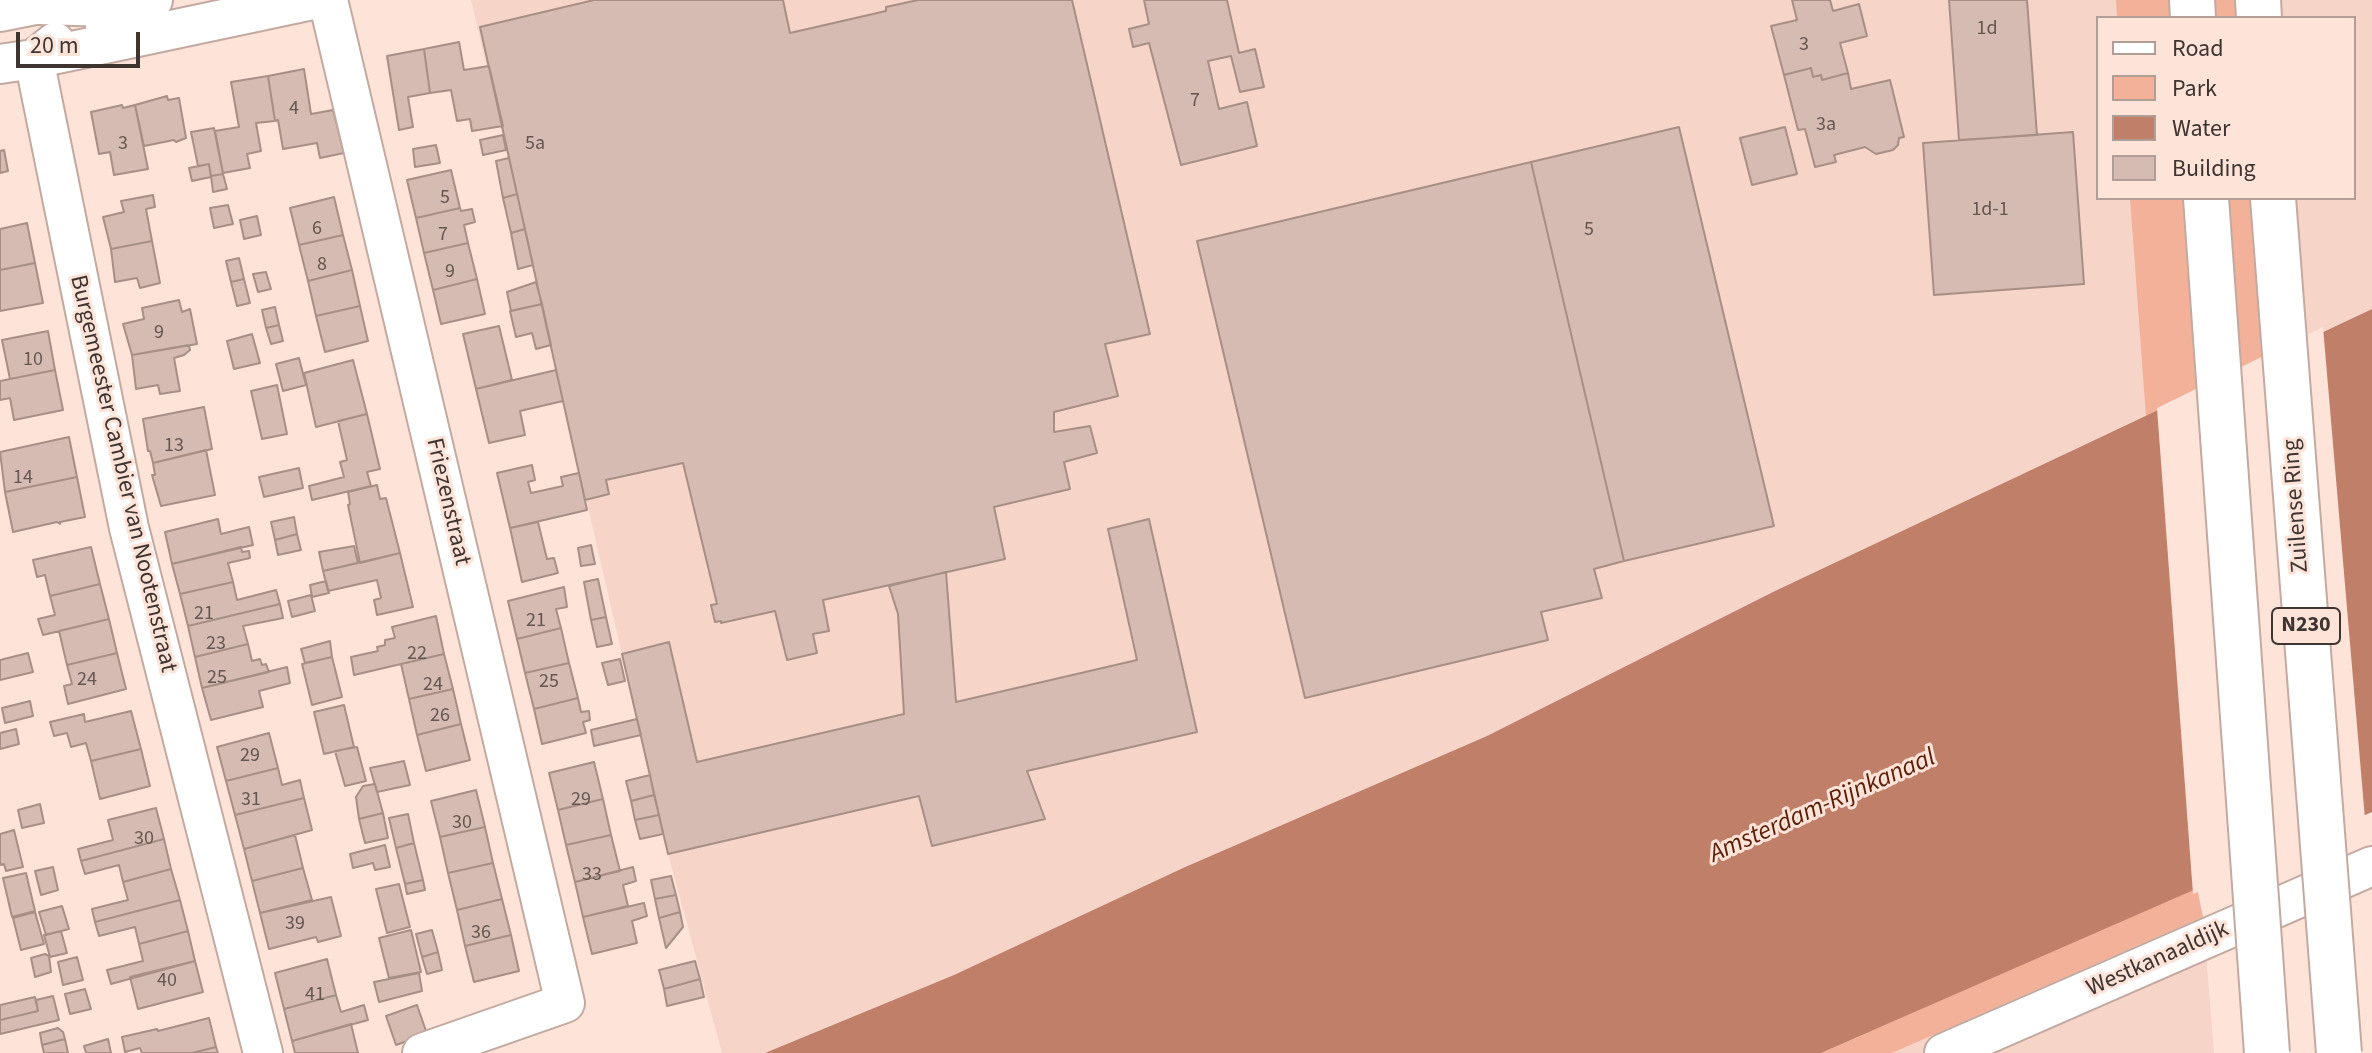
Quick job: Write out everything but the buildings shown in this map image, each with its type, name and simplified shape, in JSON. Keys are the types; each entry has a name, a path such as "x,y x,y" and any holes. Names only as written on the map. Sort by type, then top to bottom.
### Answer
{"main road":[{"path":"28,4 112,4 129,0"},
{"name":"N230","path":"2206,200 2267,1053"},
{"name":"Zuilense Ring","path":"2273,200 2339,1053"}],"street":[{"path":"17,62 62,37 141,16 153,0"},
{"path":"17,62 313,0"},
{"name":"Friezenstraat","path":"328,0 565,1003 422,1053"},
{"name":"Burgemeester Cambier van Nootenstraat","path":"17,62 129,528 263,1053"},
{"name":"Westkanaaldijk","path":"1944,1053 2372,866"}],"shaded area":[{"path":"471,0 2372,0 2372,309 1775,591 1487,736 1183,868 954,975 765,1053 722,1053 668,854"},
{"path":"2203,917 2214,1053 1892,1053"}],"green space":[{"path":"2116,0 2273,0 2274,16 2117,16"},
{"path":"2130,200 2288,200 2299,344 2146,417"},
{"path":"2197,888 2203,917 1892,1053 1821,1053"}],"water":[{"name":"Amsterdam-Rijnkanaal","path":"2372,309 2372,812 1821,1053 765,1053 954,975 1183,868 1487,736 1775,591"}],"pier":[{"path":"2323,327 2365,819 2193,894 2157,408"}]}
